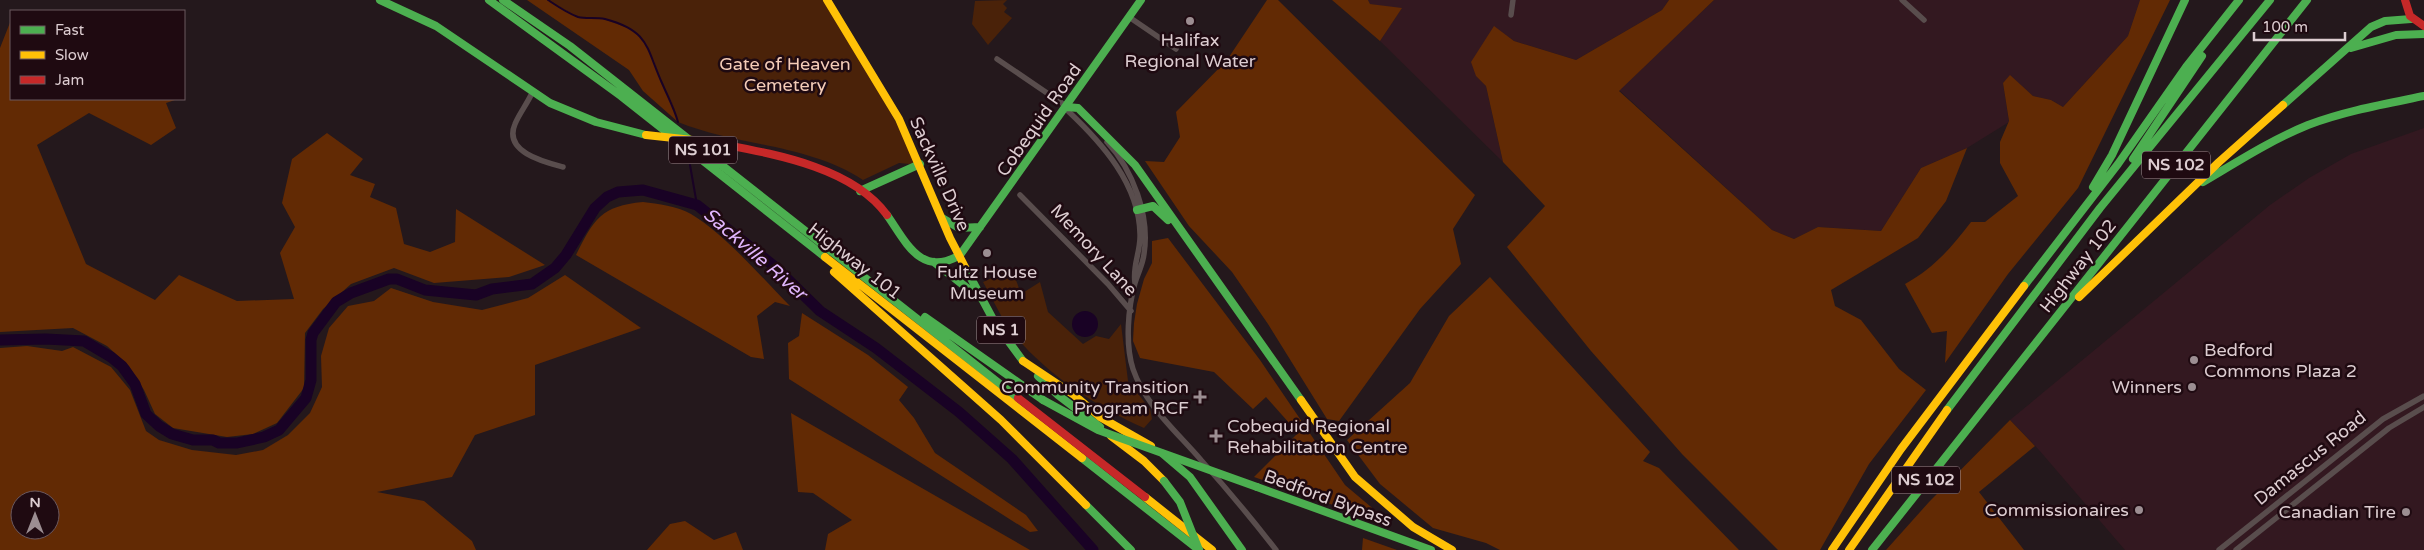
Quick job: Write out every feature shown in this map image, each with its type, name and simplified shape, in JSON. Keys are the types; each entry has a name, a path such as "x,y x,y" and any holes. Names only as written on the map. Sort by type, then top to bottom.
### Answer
{"main road":[{"path":"380,0 407,10 446,31 532,93 571,115 646,135 711,142 802,162 860,191 882,207 917,254 934,262 980,298"},
{"name":"Highway 101","path":"489,0 621,96 1199,550"},
{"name":"Highway 101","path":"503,0 577,52 1212,550"},
{"name":"Sackville Drive","path":"827,0 892,106 980,298 995,323 1023,361"},
{"name":"Cobequid Road","path":"960,255 1067,107 1141,0"},
{"path":"2076,216 2112,155 2185,0"},
{"path":"1832,550 1850,521 1932,408 2076,216 2118,164 2186,67 2239,0"},
{"name":"Highway 102","path":"1849,550 1933,428 2101,207 2270,0"},
{"name":"Highway 102","path":"1872,550 2307,0"},
{"path":"2405,1 2407,14 2411,19 2424,26"},
{"path":"2101,207 2227,15"},
{"path":"2046,330 2195,185 2377,24 2411,19"},
{"path":"2348,49 2390,35 2424,34"},
{"path":"2195,185 2209,180 2235,162 2274,141 2309,125 2363,108 2424,96"},
{"path":"1067,107 1078,108 1136,166 1355,477 1401,519 1439,544 1452,550"},
{"path":"860,191 920,164"},
{"path":"755,201 1001,420 1131,550"},
{"path":"1139,209 1153,206 1184,235"},
{"path":"942,218 956,229 980,228"},
{"path":"934,262 944,263 960,255"},
{"name":"Bedford Bypass","path":"900,304 920,314 1044,400 1098,430 1431,550"},
{"path":"1023,361 1058,395 1144,461 1164,481 1180,502 1199,550"},
{"path":"1023,361 1061,386 1100,417 1164,454 1190,478 1242,550"},
{"path":"1843,550 1907,453 1932,408"}],"street":[{"path":"1511,15 1512,0"},
{"path":"1902,0 1924,20"},
{"path":"1129,17 1176,49"},
{"path":"997,59 1091,124 1110,145 1133,184 1139,209 1145,222 1144,253 1135,283 1131,311"},
{"path":"532,93 514,125 514,141 518,148 532,156 564,167"},
{"name":"Memory Lane","path":"1020,195 1108,284 1131,311 1131,359 1137,380 1150,402 1234,498 1276,550"},
{"name":"Damascus Road","path":"2220,550 2380,422 2401,407 2424,396"},
{"name":"Damascus Road","path":"2236,550 2389,428 2424,407"}],"shaded area":[{"path":"527,0 548,0 578,17 604,19 628,28 644,40 655,62 661,83 672,102 678,122 643,91 629,70"},
{"path":"1267,0 1278,0 1475,195 1453,229 1461,264 1420,309 1339,421 1327,419 1268,324 1232,272 1189,226 1145,161 1164,162 1180,137 1176,112 1227,60"},
{"path":"1332,0 1368,0 1370,4 1402,8 1380,41"},
{"path":"1368,0 1669,0 1662,10 1576,60 1514,41 1494,27 1476,76 1486,86 1503,162 1380,41 1401,9 1370,4"},
{"path":"1669,0 1714,0 1619,91 1772,230 1794,239 1818,227 1881,231 1921,168 1967,148 1946,201 1918,238 1831,290 1835,306 1861,320 1899,369 1926,390 1869,464 1820,550 1778,550 1682,454 1591,351 1507,247 1545,206 1503,162 1486,86 1476,76 1471,62 1494,26 1514,41 1576,60 1662,10"},
{"path":"1714,0 2140,0 2128,36 2063,107 2051,100 2033,96 2010,76 2003,83 2009,122 1967,148 1921,168 1881,231 1818,227 1794,239 1772,230 1619,90"},
{"path":"2140,0 2170,0 2078,188 2008,274 1945,363 1947,331 1932,333 1905,284 1916,278 1941,257 1971,222 1985,222 2018,196 2000,163 2000,142 2009,121 2003,83 2010,75 2033,96 2051,100 2063,107 2128,36"},
{"path":"10,23 10,100 175,100 166,103 176,128 151,145 89,113 37,145 86,264 155,300 179,275 237,301 294,299 280,253 295,227 282,203 292,159 327,133 363,159 350,175 375,184 370,197 396,208 404,244 430,252 455,242 456,209 545,265 509,277 434,283 394,268 351,284 323,309 305,333 304,388 277,423 253,434 227,437 173,428 155,414 144,390 129,366 107,346 73,328 0,332 0,48"},
{"path":"2424,128 2424,550 2125,550 2039,450 2010,420 2270,205 2309,178 2351,154"},
{"path":"643,202 680,209 704,223 730,245 790,306 775,302 757,316 764,359 751,357 576,255 588,232 600,216 617,207"},
{"path":"1168,238 1260,360 1345,485 1377,512 1367,517 1254,477 1298,433 1266,397 1253,409 1214,372 1140,358 1133,341 1137,304 1144,279 1152,263 1152,241"},
{"path":"565,275 641,328 535,365 535,415 475,435 452,477 377,492 424,501 472,541 476,550 0,550 0,348 27,346 62,351 73,347 111,367 130,390 146,431 159,440 192,450 236,455 263,450 288,435 310,413 322,387 321,356 329,328 348,306 374,301 391,288 433,302 482,310 528,298"},
{"path":"1490,277 1650,452 1643,461 1659,468 1739,550 1500,550 1486,543 1433,528 1380,484 1347,440 1410,383 1449,316"},
{"path":"1085,311 1094,315 1098,324 1094,333 1085,337 1076,333 1072,324 1076,315"},
{"path":"802,313 868,355 908,387 899,400 914,418 935,453 1026,515 1038,531 1030,532 789,379 788,343 799,336"},
{"path":"791,413 1030,550 825,550 828,534 852,520 813,493 798,492"},
{"path":"2010,420 2035,446 1979,492 2024,550 1886,550 1929,502"},
{"path":"685,521 714,540 736,532 743,550 647,550 670,524"},
{"path":"1363,538 1397,550 1362,550"}],"green space":[{"name":"Gate of Heaven Cemetery","path":"548,0 827,0 920,165 899,163 863,180 842,168 819,159 701,130 678,122 672,102 661,83 655,62 604,19 578,17"},
{"path":"1007,0 1003,4 1007,8 1004,12 1012,18 988,45 972,24 975,1"},
{"path":"1012,269 1021,294 1040,282 1048,312 1083,344 1096,336 1109,339 1121,324 1128,381 1150,409 1152,419 1144,428 1105,408 1066,383 1031,353 1016,336 1003,319 983,282"}],"waterway":[{"path":"548,0 578,17 605,19 631,29 639,35 649,51 678,122"},
{"path":"690,165 697,205"},
{"name":"Sackville River","path":"0,340 46,339 84,341 122,366 135,384 146,414 159,426 172,434 193,440 213,440 219,443 237,443 264,437 279,430 306,398 311,380 311,340 313,333 336,302 351,293 389,279 397,279 425,290 476,295 492,289 532,284 555,268 566,255 595,208 607,197 618,192 643,190 697,205 774,266 820,311 876,348 959,412 1012,459 1093,550"}],"traffic: fast":[{"path":"380,0 436,26 550,103 596,122 646,135"},
{"path":"489,0 621,96 825,257"},
{"path":"503,0 570,46 1018,398"},
{"path":"887,215 908,246 925,260 935,262 946,261 960,255 1141,0"},
{"path":"2093,187 2112,155 2185,0"},
{"path":"2024,286 2118,164 2186,67 2239,0"},
{"path":"1947,410 2100,208 2270,0"},
{"path":"1872,550 2307,0"},
{"path":"2283,105 2371,27 2385,21 2411,19"},
{"path":"2351,48 2396,35 2424,34"},
{"path":"2133,159 2202,56"},
{"path":"2203,182 2267,144 2308,125 2351,112 2424,96"},
{"path":"1067,107 1078,108 1135,165 1301,400"},
{"path":"860,191 920,164"},
{"path":"1137,210 1153,206 1168,220"},
{"path":"942,218 959,228 980,227"},
{"path":"934,262 976,295"},
{"path":"966,269 995,323 1023,361"},
{"path":"925,317 1043,400"},
{"path":"1038,376 1058,395 1100,427"},
{"path":"1043,400 1098,430 1257,487"},
{"path":"1163,454 1190,477 1242,550"},
{"path":"1082,458 1199,550"},
{"path":"1164,481 1180,502 1199,550"},
{"path":"1257,487 1431,550"},
{"path":"1086,505 1131,550"}],"traffic: slow":[{"path":"827,0 899,119 950,238 966,269"},
{"path":"2079,297 2219,162 2283,105"},
{"path":"646,135 711,142"},
{"path":"825,257 1082,458"},
{"path":"834,272 1001,420 1086,505"},
{"path":"1832,550 1901,449 2024,286"},
{"path":"1023,361 1074,395 1100,417 1151,446"},
{"path":"1301,400 1355,477 1413,527 1452,550"},
{"path":"1849,550 1947,410"},
{"path":"1111,436 1144,461 1164,481"},
{"path":"1145,497 1212,550"}],"traffic: jam":[{"path":"2405,0 2410,16 2424,26"},
{"path":"711,142 782,157 830,173 852,184 871,198 887,215"},
{"path":"1018,398 1145,497"}],"place":[{"name":"Halifax Regional Water","path":"1190,21"},
{"name":"Fultz House Museum","path":"987,253"},
{"name":"Bedford Commons Plaza 2","path":"2194,360"},
{"name":"Winners","path":"2192,387"},
{"name":"Community Transition Program RCF","path":"1200,397"},
{"name":"Cobequid Regional Rehabilitation Centre","path":"1216,436"},
{"name":"Commissionaires","path":"2139,510"},
{"name":"Canadian Tire","path":"2406,512"}]}
